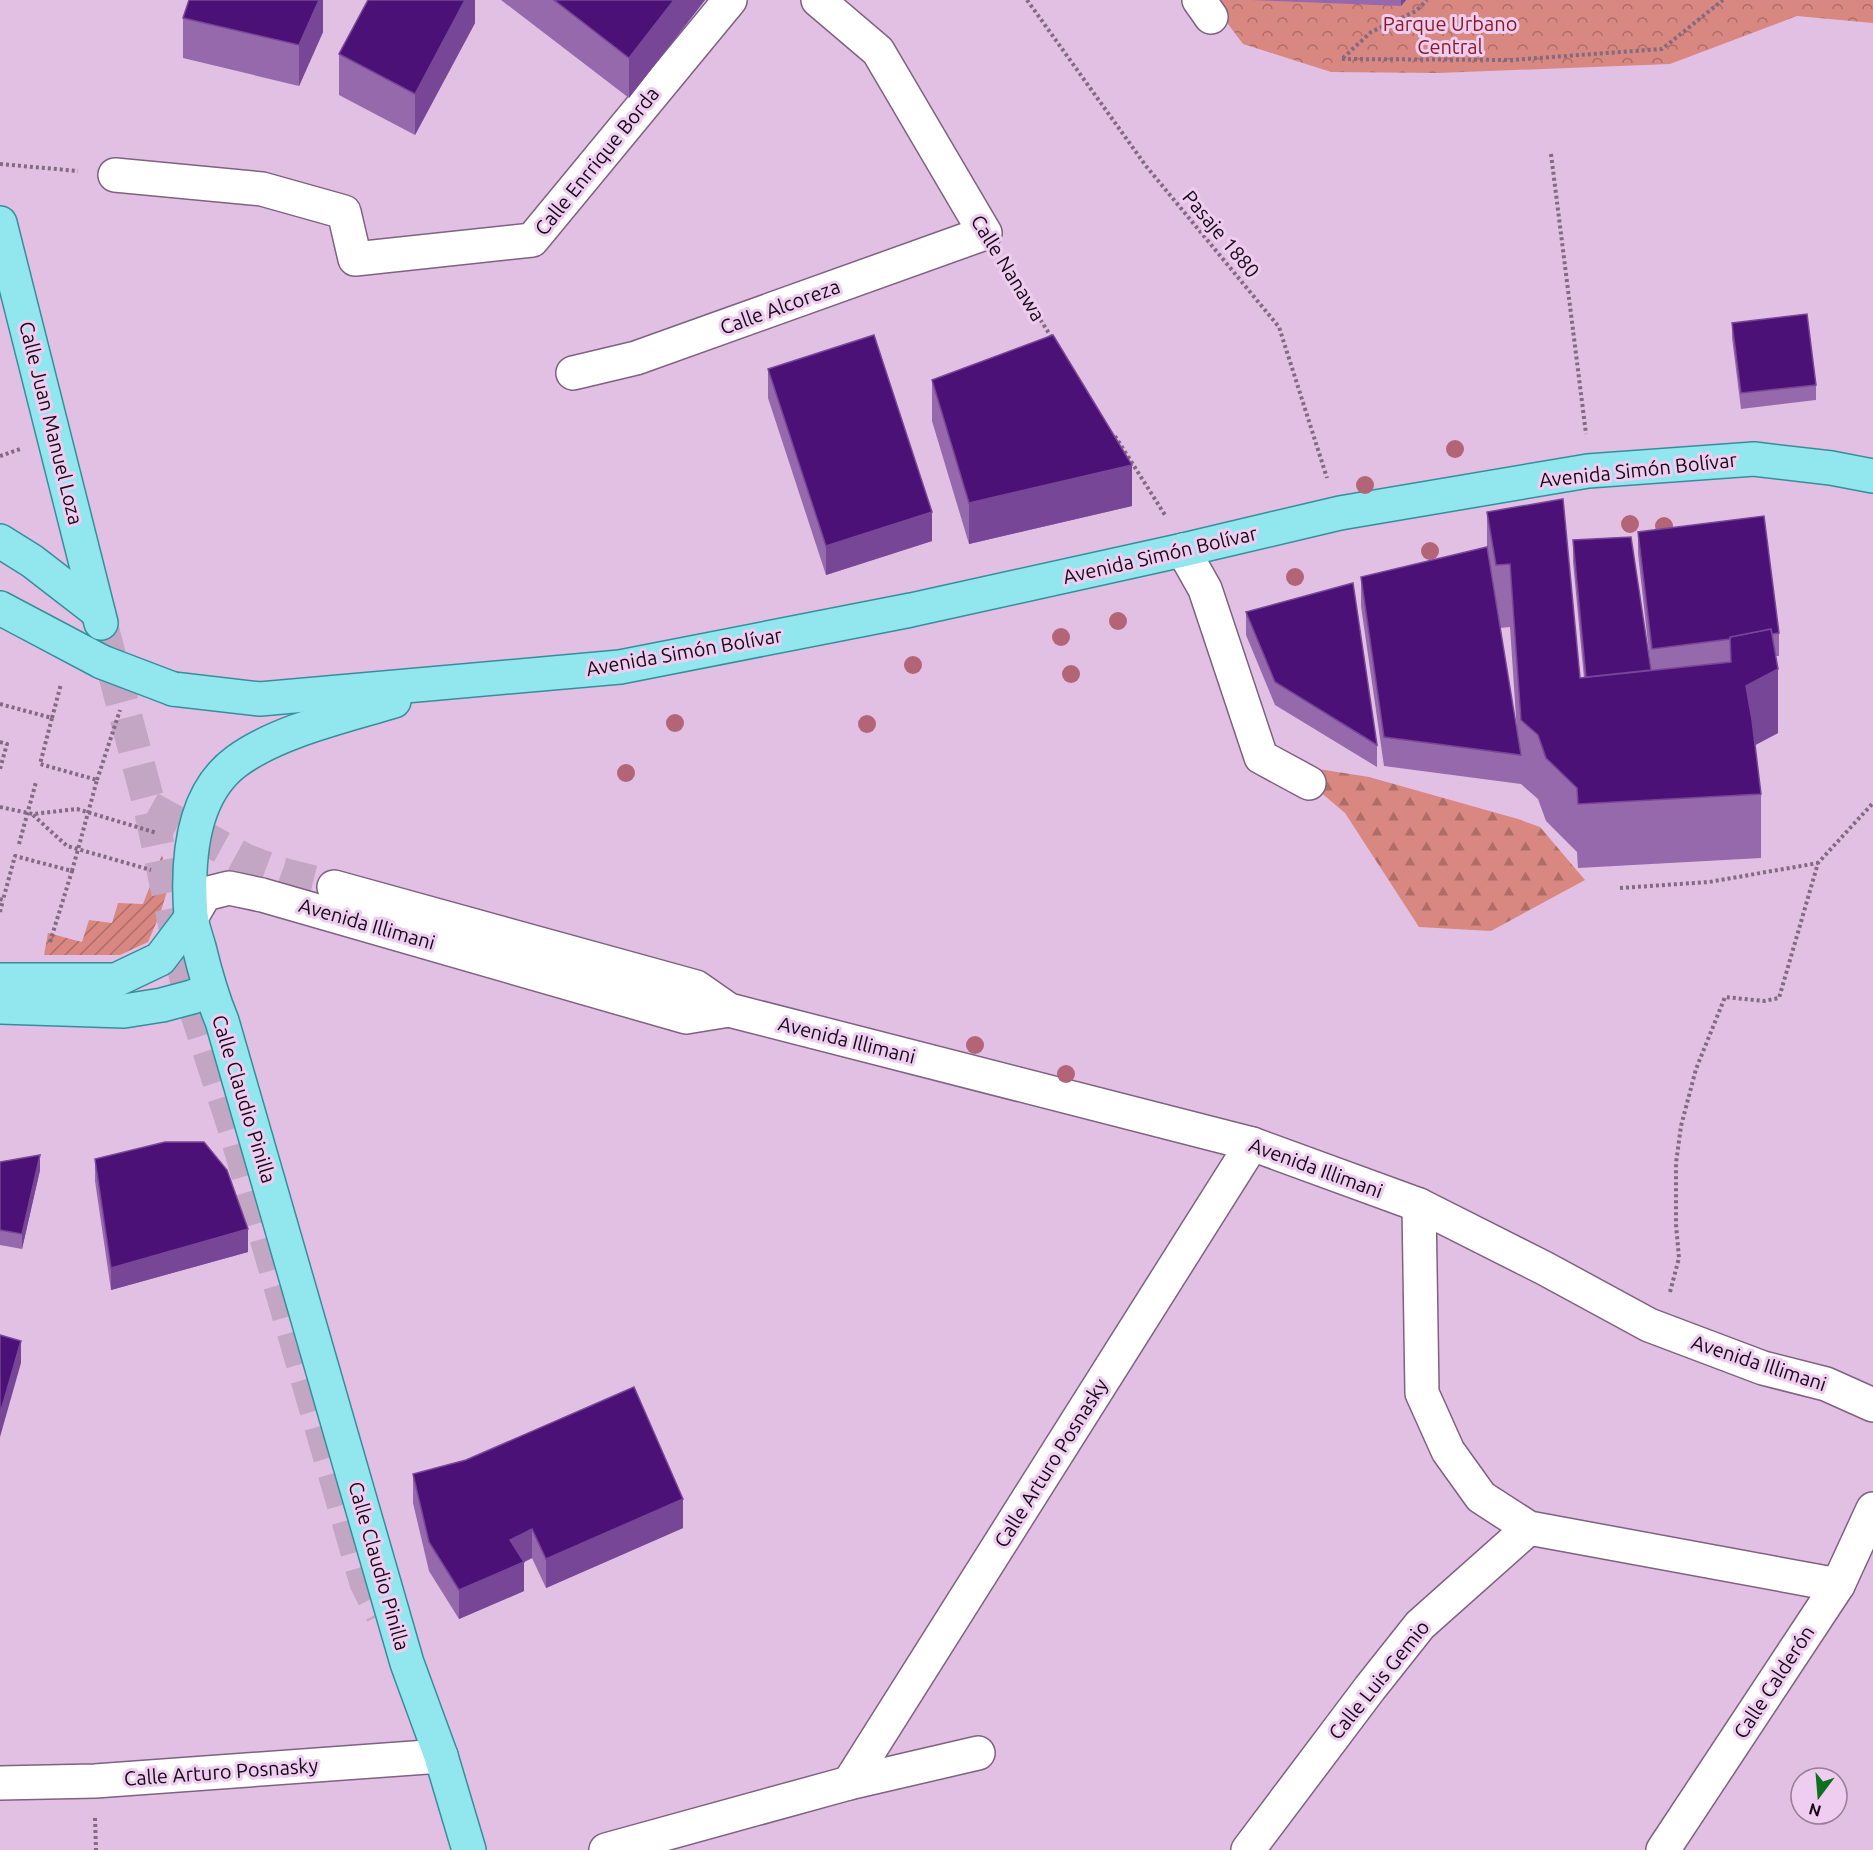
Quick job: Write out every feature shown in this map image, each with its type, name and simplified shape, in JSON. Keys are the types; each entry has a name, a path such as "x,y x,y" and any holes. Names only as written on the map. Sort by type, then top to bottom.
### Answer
{"main road":[{"name":"Calle Juan Manuel Loza","path":"0,223 99,617 32,561 0,541"},
{"name":"Avenida Simón Bolívar","path":"449,683 620,667 912,610 1340,513 1588,471 1754,459 1831,468 1873,476"},
{"path":"0,608 102,662 173,688 260,699 449,683"},
{"name":"Calle Claudio Pinilla","path":"449,683 268,743 236,761 218,779 194,830 191,853 191,918 210,990 222,1021 407,1662 441,1756 469,1850"},
{"path":"0,980 116,980 160,959 191,918"},
{"path":"0,1007 123,1011 162,1005 210,990"},
{"name":"Calle Claudio Pinilla","path":"382,1614 407,1662"}],"street":[{"name":"Calle Enrrique Borda","path":"115,175 262,189 344,212 356,260 532,240 730,0"},
{"name":"Calle Nanawa","path":"818,0 878,51 985,233"},
{"name":"Calle Alcoreza","path":"573,373 636,358 985,233"},
{"path":"1183,550 1205,590 1261,757 1310,783"},
{"name":"Avenida Illimani","path":"333,887 696,987 729,1010 1252,1144 1419,1205 1544,1268 1649,1325 1763,1368 1826,1384 1873,1405"},
{"name":"Avenida Illimani","path":"191,918 205,894 229,888 336,915 686,1017 729,1010"},
{"name":"Calle Arturo Posnasky","path":"849,1783 1252,1144"},
{"path":"1419,1205 1422,1394 1448,1450 1481,1497 1529,1527 1838,1585"},
{"name":"Calle Calderón","path":"1663,1850 1838,1585 1873,1509"},
{"name":"Calle Luis Gemio","path":"1248,1850 1420,1625 1529,1527"},
{"path":"606,1850 849,1783 978,1753"},
{"name":"Calle Arturo Posnasky","path":"0,1783 95,1781 441,1756"}],"path":[{"name":"Pasaje 1880","path":"1027,0 1146,166 1279,327 1340,513"},
{"path":"1428,0 1416,11 1371,33 1342,59 1510,60 1662,49 1723,0"},
{"path":"1551,154 1586,437 1588,471"},
{"path":"0,164 115,175"},
{"name":"Calle Nanawa","path":"985,233 1054,342"},
{"path":"1111,430 1168,519 1183,550"},
{"path":"63,675 40,764 97,780"},
{"path":"0,704 52,718"},
{"path":"50,943 120,709"},
{"path":"0,742 7,744 0,769"},
{"path":"19,844 36,782"},
{"path":"1649,1325 1669,1298 1679,1258 1676,1225 1676,1163 1681,1126 1696,1069 1725,997 1764,1001 1779,998 1818,863 1873,803"},
{"path":"0,807 33,814 77,809 166,836"},
{"path":"33,814 67,846 155,871"},
{"path":"0,912 15,856 72,871"},
{"path":"1620,888 1709,882 1818,863"}],"green space":[{"name":"Parque Urbano Central","path":"1210,0 1873,0 1873,23 1797,16 1670,64 1438,73 1331,72 1243,44"},
{"path":"1287,764 1369,777 1540,827 1585,880 1491,931 1419,927 1345,813"},
{"path":"162,855 169,885 148,942 120,955 44,955 48,933 82,942 89,920 112,923 118,903 143,904"}],"building":[{"path":"189,0 319,0 299,45 183,18"},
{"path":"368,0 465,0 415,94 339,54"},
{"path":"554,0 674,0 629,58"},
{"path":"1807,314 1816,385 1741,393 1732,323"},
{"path":"874,335 932,512 826,546 768,369"},
{"path":"1053,335 1132,465 969,503 932,380"},
{"path":"1563,499 1580,678 1731,662 1730,637 1771,629 1778,669 1746,686 1761,794 1578,804 1577,788 1546,758 1538,735 1521,720 1510,564 1496,565 1487,512"},
{"path":"1764,516 1779,633 1772,634 1771,629 1730,637 1730,639 1652,649 1638,532"},
{"path":"1631,537 1651,670 1586,677 1573,540"},
{"path":"1487,547 1521,755 1384,737 1361,577"},
{"path":"1353,583 1377,745 1275,682 1246,612"},
{"path":"165,1142 204,1142 227,1170 248,1229 111,1268 95,1159"},
{"path":"40,1155 22,1234 0,1230 0,1162"},
{"path":"0,1335 21,1341 0,1414"},
{"path":"634,1387 683,1499 546,1559 532,1529 510,1540 524,1562 459,1590 429,1542 413,1474 466,1460"}],"tunnel":[{"path":"101,623 150,808 187,984 235,1131 366,1583 382,1614"},
{"path":"150,808 245,860 282,874 334,887"}]}
